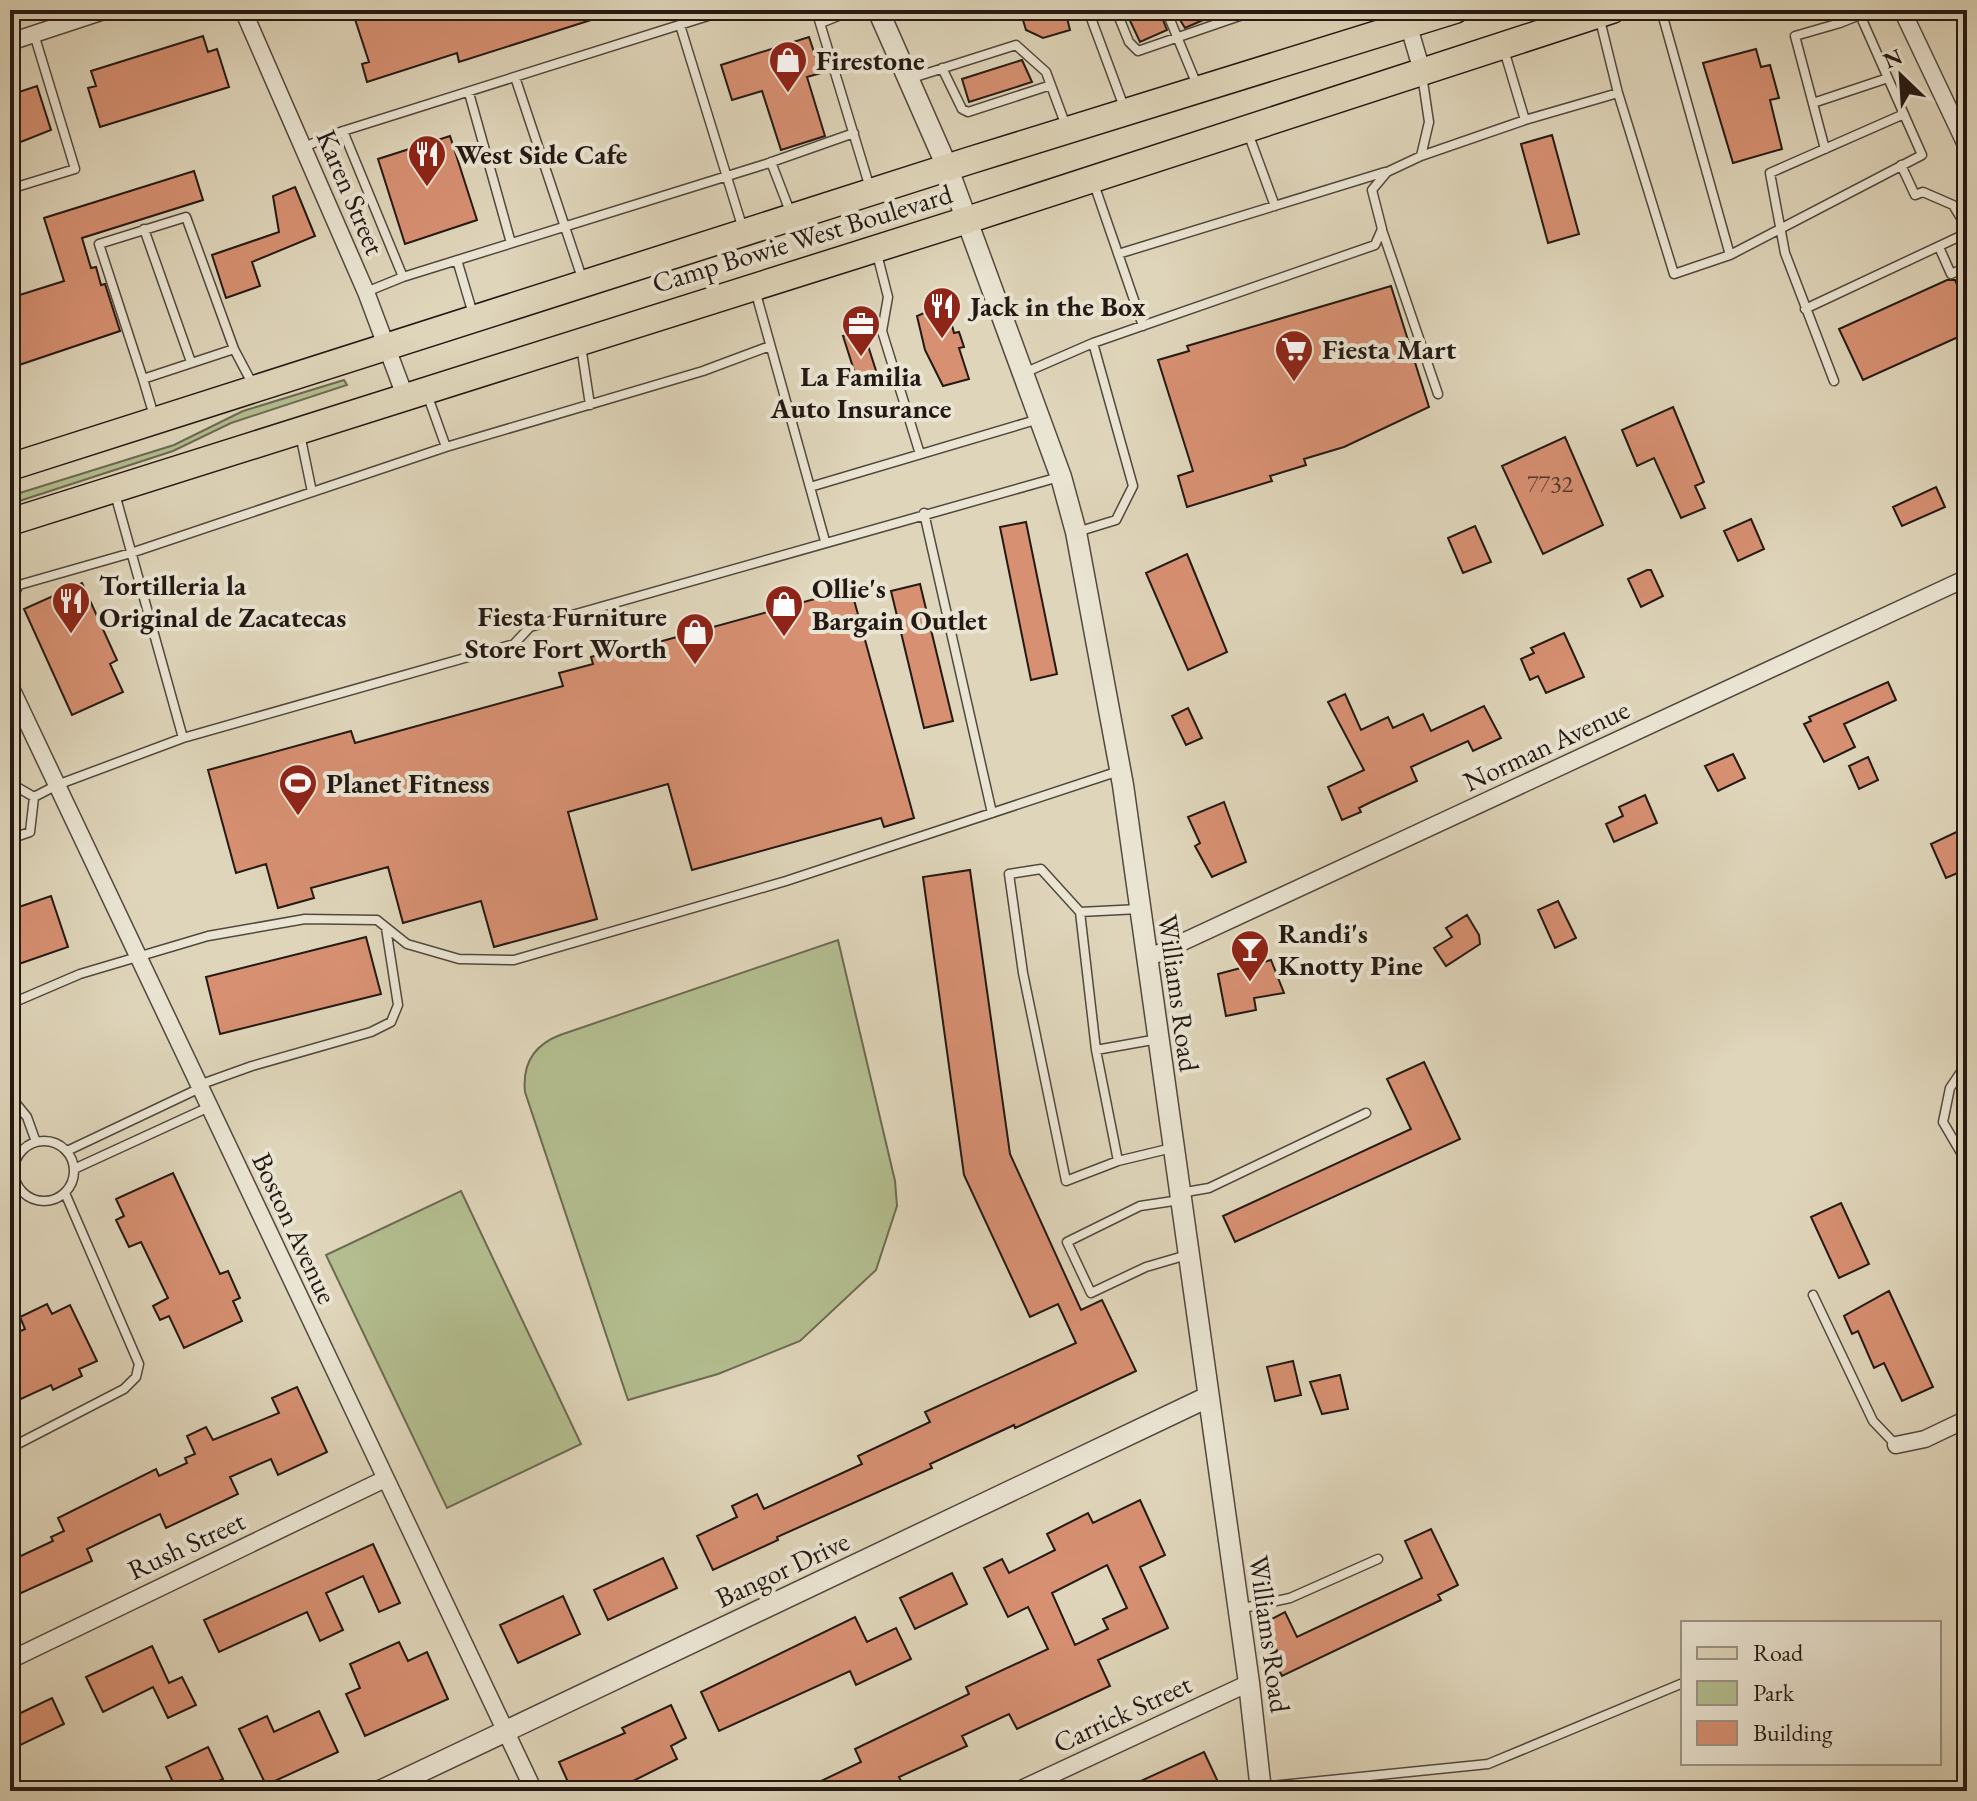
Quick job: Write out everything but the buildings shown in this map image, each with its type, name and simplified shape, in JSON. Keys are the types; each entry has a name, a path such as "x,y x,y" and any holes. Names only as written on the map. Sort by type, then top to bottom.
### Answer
{"main road":[{"name":"Camp Bowie West Boulevard","path":"10,467 1199,89 1407,17 1453,10"},
{"name":"Camp Bowie West Boulevard","path":"10,522 964,221 1605,12"}],"street":[{"name":"Karen Street","path":"243,10 388,347 415,393"},
{"name":"Williams Road","path":"878,10 948,169 964,221 1061,477 1076,532 1120,771 1239,1609 1261,1789"},
{"path":"1902,10 1967,147"},
{"path":"10,42 99,11"},
{"path":"1407,17 1422,71"},
{"name":"Norman Avenue","path":"1146,959 1967,578"},
{"name":"Boston Avenue","path":"10,686 534,1791"},
{"name":"Bangor Drive","path":"380,1791 1208,1397"},
{"path":"1896,1445 1925,1439 1967,1419"},
{"name":"Rush Street","path":"10,1660 385,1479"},
{"name":"Carrick Street","path":"1017,1791 1249,1683"}],"lane":[{"path":"304,147 343,131 727,10"},
{"path":"816,10 872,193"},
{"path":"821,23 853,10"},
{"path":"1088,10 1126,112"},
{"path":"1116,10 1129,42 1138,51 1178,38 1233,14 1257,10"},
{"path":"1166,10 1199,89"},
{"path":"1661,10 1730,255"},
{"path":"1836,10 1840,23"},
{"path":"1605,12 1618,93 1674,274 1730,255 1922,155 1860,15 1795,36 1825,149"},
{"path":"680,25 745,233"},
{"path":"10,189 75,169 34,34"},
{"path":"908,79 1016,45 1046,72 1067,130"},
{"path":"1503,45 1525,120"},
{"path":"942,68 962,109 968,112 1051,85"},
{"path":"1421,156 1429,122 1422,71"},
{"path":"515,77 567,225 584,284"},
{"path":"1813,103 1888,78"},
{"path":"469,93 511,243"},
{"path":"1118,254 1387,172 1421,156 1525,120 1618,93"},
{"path":"1834,381 1805,309 1780,229 1770,173 1904,114"},
{"path":"1246,129 1275,206"},
{"path":"343,131 403,277"},
{"path":"366,292 403,277 854,133"},
{"path":"771,162 793,218"},
{"path":"1805,309 1967,231 1953,205 1923,192 1915,195 1901,165"},
{"path":"1387,172 1372,190 1382,229 1438,394"},
{"path":"1092,179 1143,326"},
{"path":"156,420 99,244 144,229 186,217 234,349 256,389"},
{"path":"144,229 191,362"},
{"path":"1023,373 1093,343 1375,245 1382,229"},
{"path":"1939,247 1951,274 1967,267"},
{"path":"875,249 888,297 882,331 920,454"},
{"path":"457,260 475,319"},
{"path":"753,286 825,541"},
{"path":"580,341 590,405"},
{"path":"1076,532 1116,520 1133,486 1093,343"},
{"path":"10,602 19,585 131,553 446,447 703,371 770,346"},
{"path":"143,379 234,349"},
{"path":"415,393 446,447"},
{"path":"810,487 1039,419"},
{"path":"300,430 312,492"},
{"path":"34,797 57,785 183,738 514,644 530,627 924,513 1061,477"},
{"path":"113,489 183,738"},
{"path":"924,513 992,813"},
{"path":"10,1004 80,974 138,956 208,936 305,919 377,920 407,944 459,959 514,960 786,881 1120,771"},
{"path":"10,783 34,797"},
{"path":"10,839 30,832 34,797"},
{"path":"1118,1161 1096,1050 1080,912 1041,869 1009,874 1023,973 1066,1181 1118,1161 1173,1148"},
{"path":"1080,912 1140,909"},
{"path":"67,1151 199,1087 252,1066 371,1032 391,1022 398,1005 386,928"},
{"path":"1096,1050 1158,1039"},
{"path":"1967,1063 1950,1088 1943,1122 1967,1163"},
{"path":"10,1096 27,1117 36,1142"},
{"path":"74,1169 209,1107"},
{"path":"1188,1255 1146,1267 1091,1293 1067,1242 1140,1206 1209,1188 1366,1113"},
{"path":"36,1142 55,1143 67,1151 74,1169 65,1193 57,1198 37,1201 21,1190 14,1172 15,1162 26,1146 36,1142"},
{"path":"10,1448 124,1389 136,1377 139,1364 65,1193"},
{"path":"1813,1295 1873,1421 1896,1445"},
{"path":"1239,1609 1290,1598 1378,1559"},
{"path":"1261,1789 1488,1764 1681,1684"}],"green space":[{"path":"344,380 347,385 231,423 173,451 10,504 10,496 174,445 243,411"},
{"path":"838,940 895,1181 897,1206 876,1270 800,1341 718,1374 628,1400 525,1092 528,1064 543,1044 560,1035"},
{"path":"461,1191 581,1444 447,1508 326,1255"}],"place":[{"name":"Firestone","path":"788,94"},
{"name":"West Side Cafe","path":"427,188"},
{"name":"Jack in the Box","path":"942,340"},
{"name":"La Familia Auto Insurance","path":"861,358"},
{"name":"Fiesta Mart","path":"1294,383"},
{"name":"Tortilleria la Original de Zacatecas","path":"71,635"},
{"name":"Ollie's Bargain Outlet","path":"784,638"},
{"name":"Fiesta Furniture Store Fort Worth","path":"695,666"},
{"name":"Planet Fitness","path":"298,817"},
{"name":"Randi's Knotty Pine","path":"1250,983"}]}
